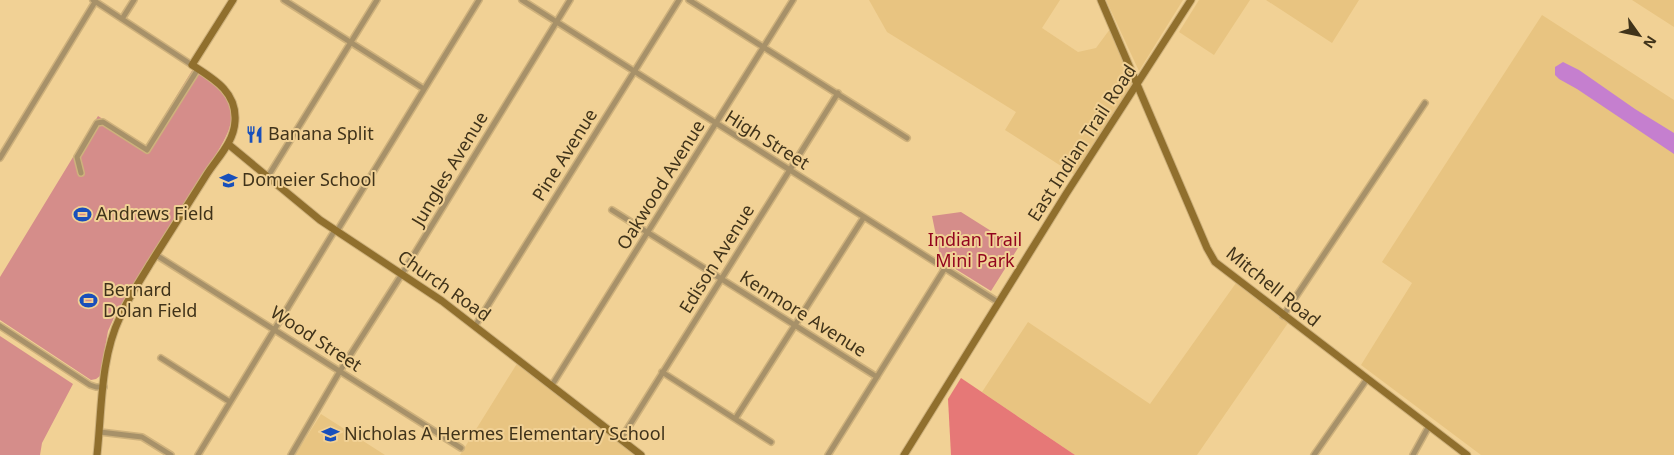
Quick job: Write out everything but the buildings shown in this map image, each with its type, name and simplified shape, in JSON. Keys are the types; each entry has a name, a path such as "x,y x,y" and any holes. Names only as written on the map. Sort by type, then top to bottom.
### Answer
{"street":[{"path":"122,19 134,0"},
{"path":"81,172 77,157 98,123 103,122 147,150 233,0"},
{"path":"284,0 424,89"},
{"path":"267,178 377,0"},
{"path":"198,455 479,0"},
{"name":"High Street","path":"522,0 998,302"},
{"name":"Jungles Avenue","path":"291,455 340,370 402,274 570,0"},
{"name":"Pine Avenue","path":"475,326 679,0"},
{"path":"689,0 907,138"},
{"name":"Oakwood Avenue","path":"552,385 793,0"},
{"name":"Mitchell Road","path":"1101,0 1214,262 1466,455"},
{"name":"East Indian Trail Road","path":"904,455 998,302 1191,0"},
{"path":"0,158 94,1 221,84 233,102 234,132 228,144 156,254 116,324 108,352 97,455"},
{"name":"Edison Avenue","path":"620,439 838,93"},
{"path":"1283,316 1426,103"},
{"name":"Church Road","path":"228,144 294,200 425,289 552,385 640,455"},
{"name":"Kenmore Avenue","path":"612,210 877,377"},
{"path":"735,419 864,217"},
{"name":"Wood Street","path":"156,254 460,448"},
{"path":"828,455 945,268"},
{"path":"0,326 90,384 96,387 104,387"},
{"path":"161,358 230,402"},
{"path":"662,372 771,442"},
{"path":"1314,455 1366,379"},
{"path":"1413,455 1429,426"},
{"path":"100,432 142,437 171,455"}],"shaded area":[{"path":"869,0 1060,0 1042,28 1078,52 1096,48 1110,29 1133,83 1075,175 1005,130 1016,112 887,32"},
{"path":"1106,0 1183,0 1139,71"},
{"path":"1199,0 1250,0 1214,55 1179,32"},
{"path":"1266,0 1359,0 1332,43"},
{"path":"1632,0 1674,0 1674,27"},
{"path":"1542,15 1674,100 1674,455 1481,455 1361,365 1412,283 1382,262"},
{"path":"1563,62 1579,70 1635,109 1674,133 1674,154 1559,79 1555,75 1555,67"},
{"path":"1236,283 1288,323 1197,455 1075,455 982,392 1028,322 1150,404"},
{"path":"518,362 636,455 460,455"},
{"path":"961,378 1075,455 951,455 948,399"},
{"name":"Nicholas A Hermes Elementary School","path":"321,414 385,455 295,455"}],"green space":[{"path":"193,69 214,82 224,92 231,109 230,125 218,151 117,311 108,331 100,376 91,380 0,320 0,277 98,116 146,146"},
{"name":"Indian Trail Mini Park","path":"961,212 1018,248 991,291 941,260 932,216"},
{"path":"0,336 73,384 42,443 40,455 0,455"}],"place":[{"name":"Banana Split","path":"254,134"},
{"name":"Domeier School","path":"228,180"},
{"name":"Andrews Field","path":"82,214"},
{"name":"Bernard Dolan Field","path":"89,300"},
{"name":"Nicholas A Hermes Elementary School","path":"330,434"}]}
